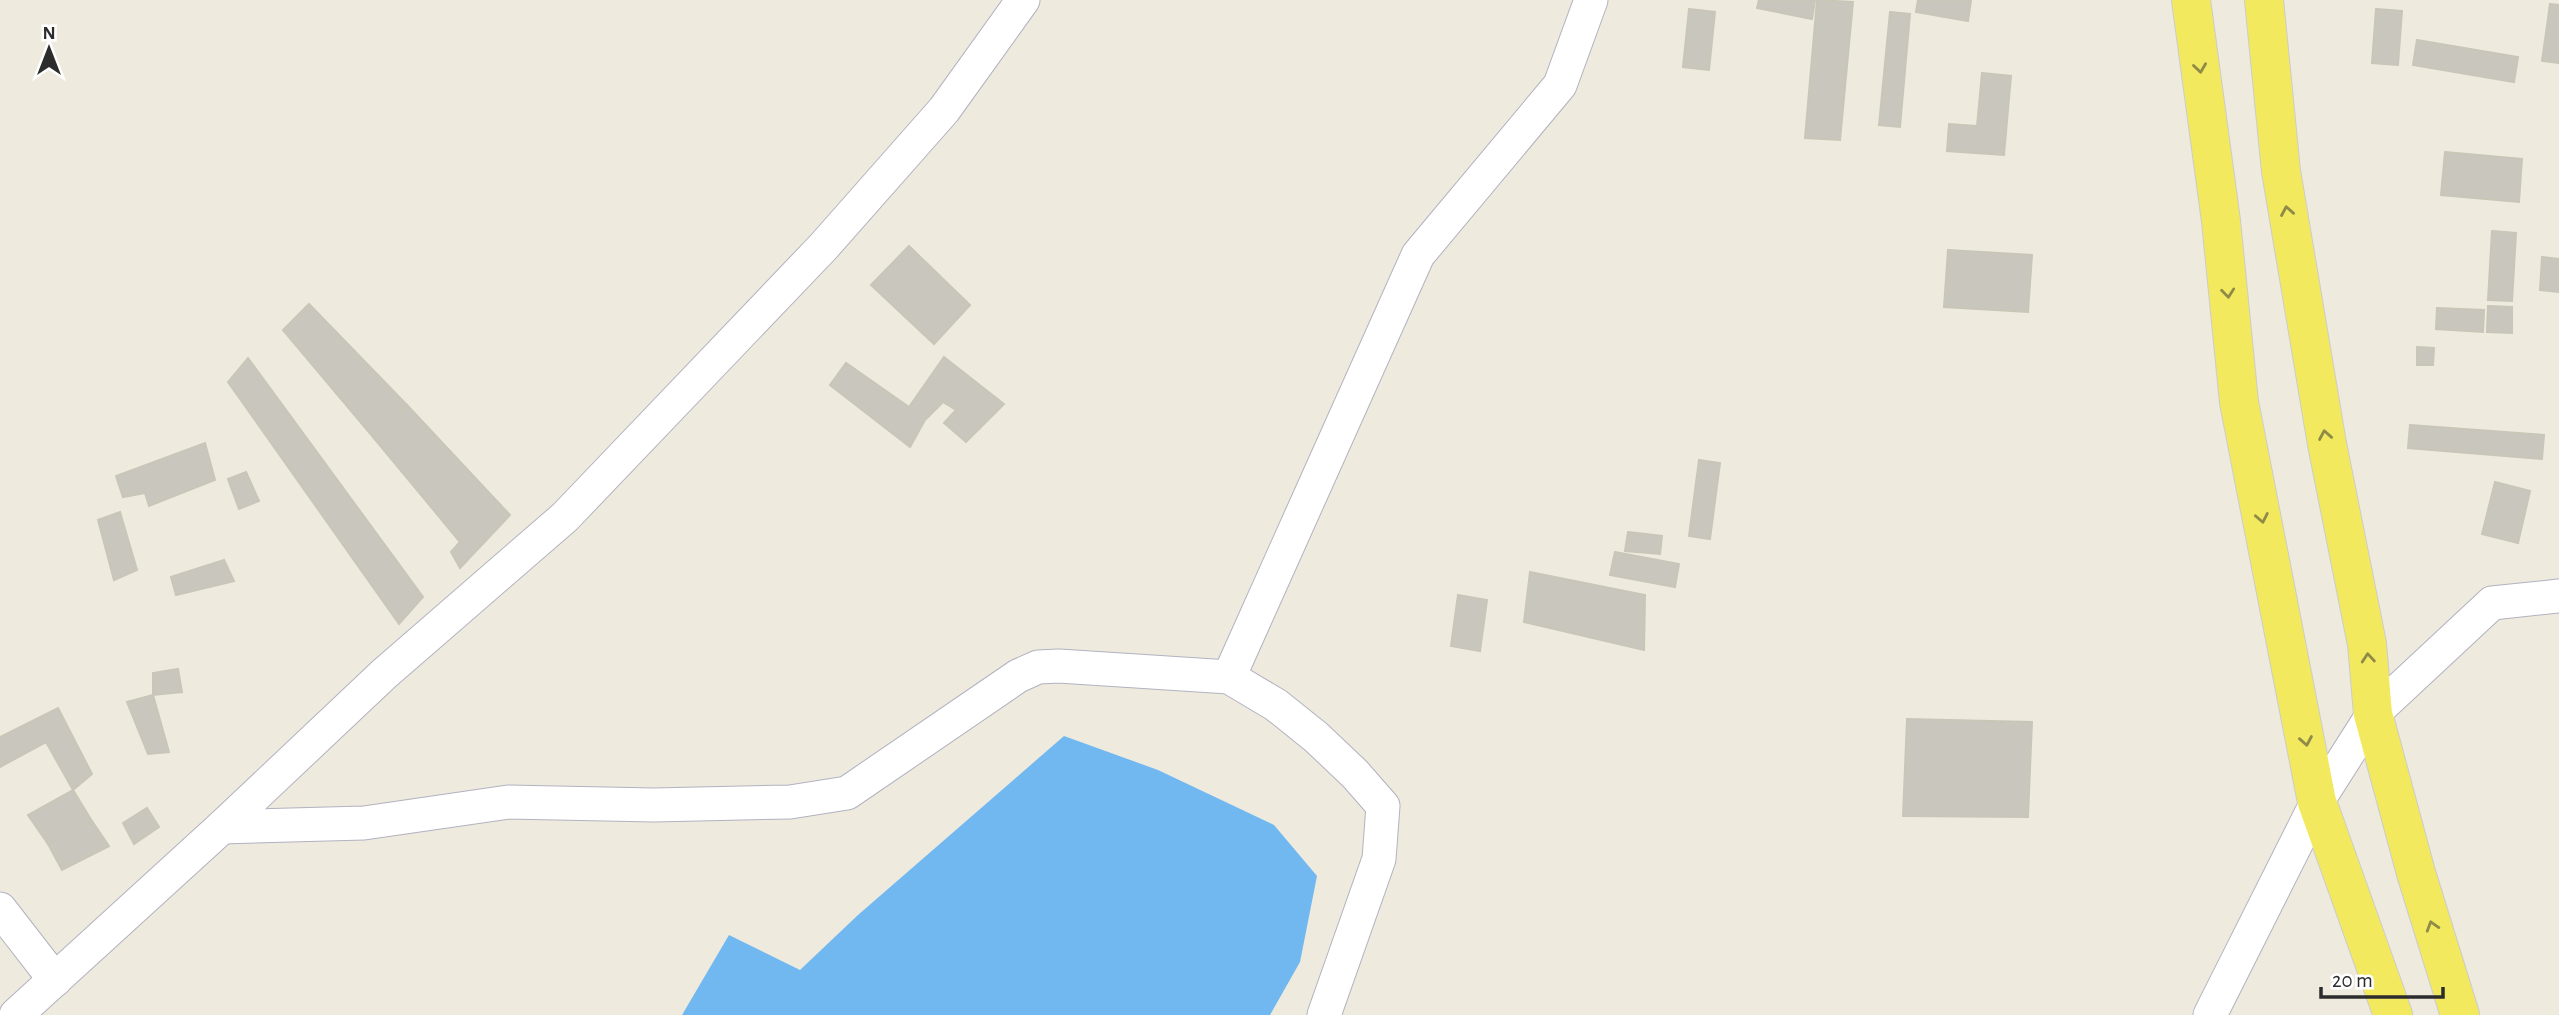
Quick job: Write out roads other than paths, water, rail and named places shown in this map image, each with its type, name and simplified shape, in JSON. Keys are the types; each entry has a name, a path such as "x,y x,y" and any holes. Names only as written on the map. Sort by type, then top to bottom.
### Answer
{"main road":[{"path":"2191,0 2221,221 2239,402 2317,802 2393,1015"},
{"path":"2263,0 2281,171 2327,444 2367,644 2373,714 2416,873 2460,1015"}],"street":[{"path":"16,1015 222,827 384,674 565,517 824,246 944,110 1023,0"},
{"path":"1229,677 1418,255 1560,85 1591,0"},
{"path":"2210,1015 2317,802 2373,714 2491,603 2559,596"},
{"path":"222,827 364,823 508,802 654,805 790,802 847,793 1018,676 1038,667 1229,677 1276,705 1316,737 1355,774 1383,806 1379,859 1324,1015"},
{"path":"0,909 55,980"}],"water":[{"path":"1064,736 1158,770 1274,825 1317,876 1300,962 1270,1015 682,1015 729,935 800,970 858,915"}]}
